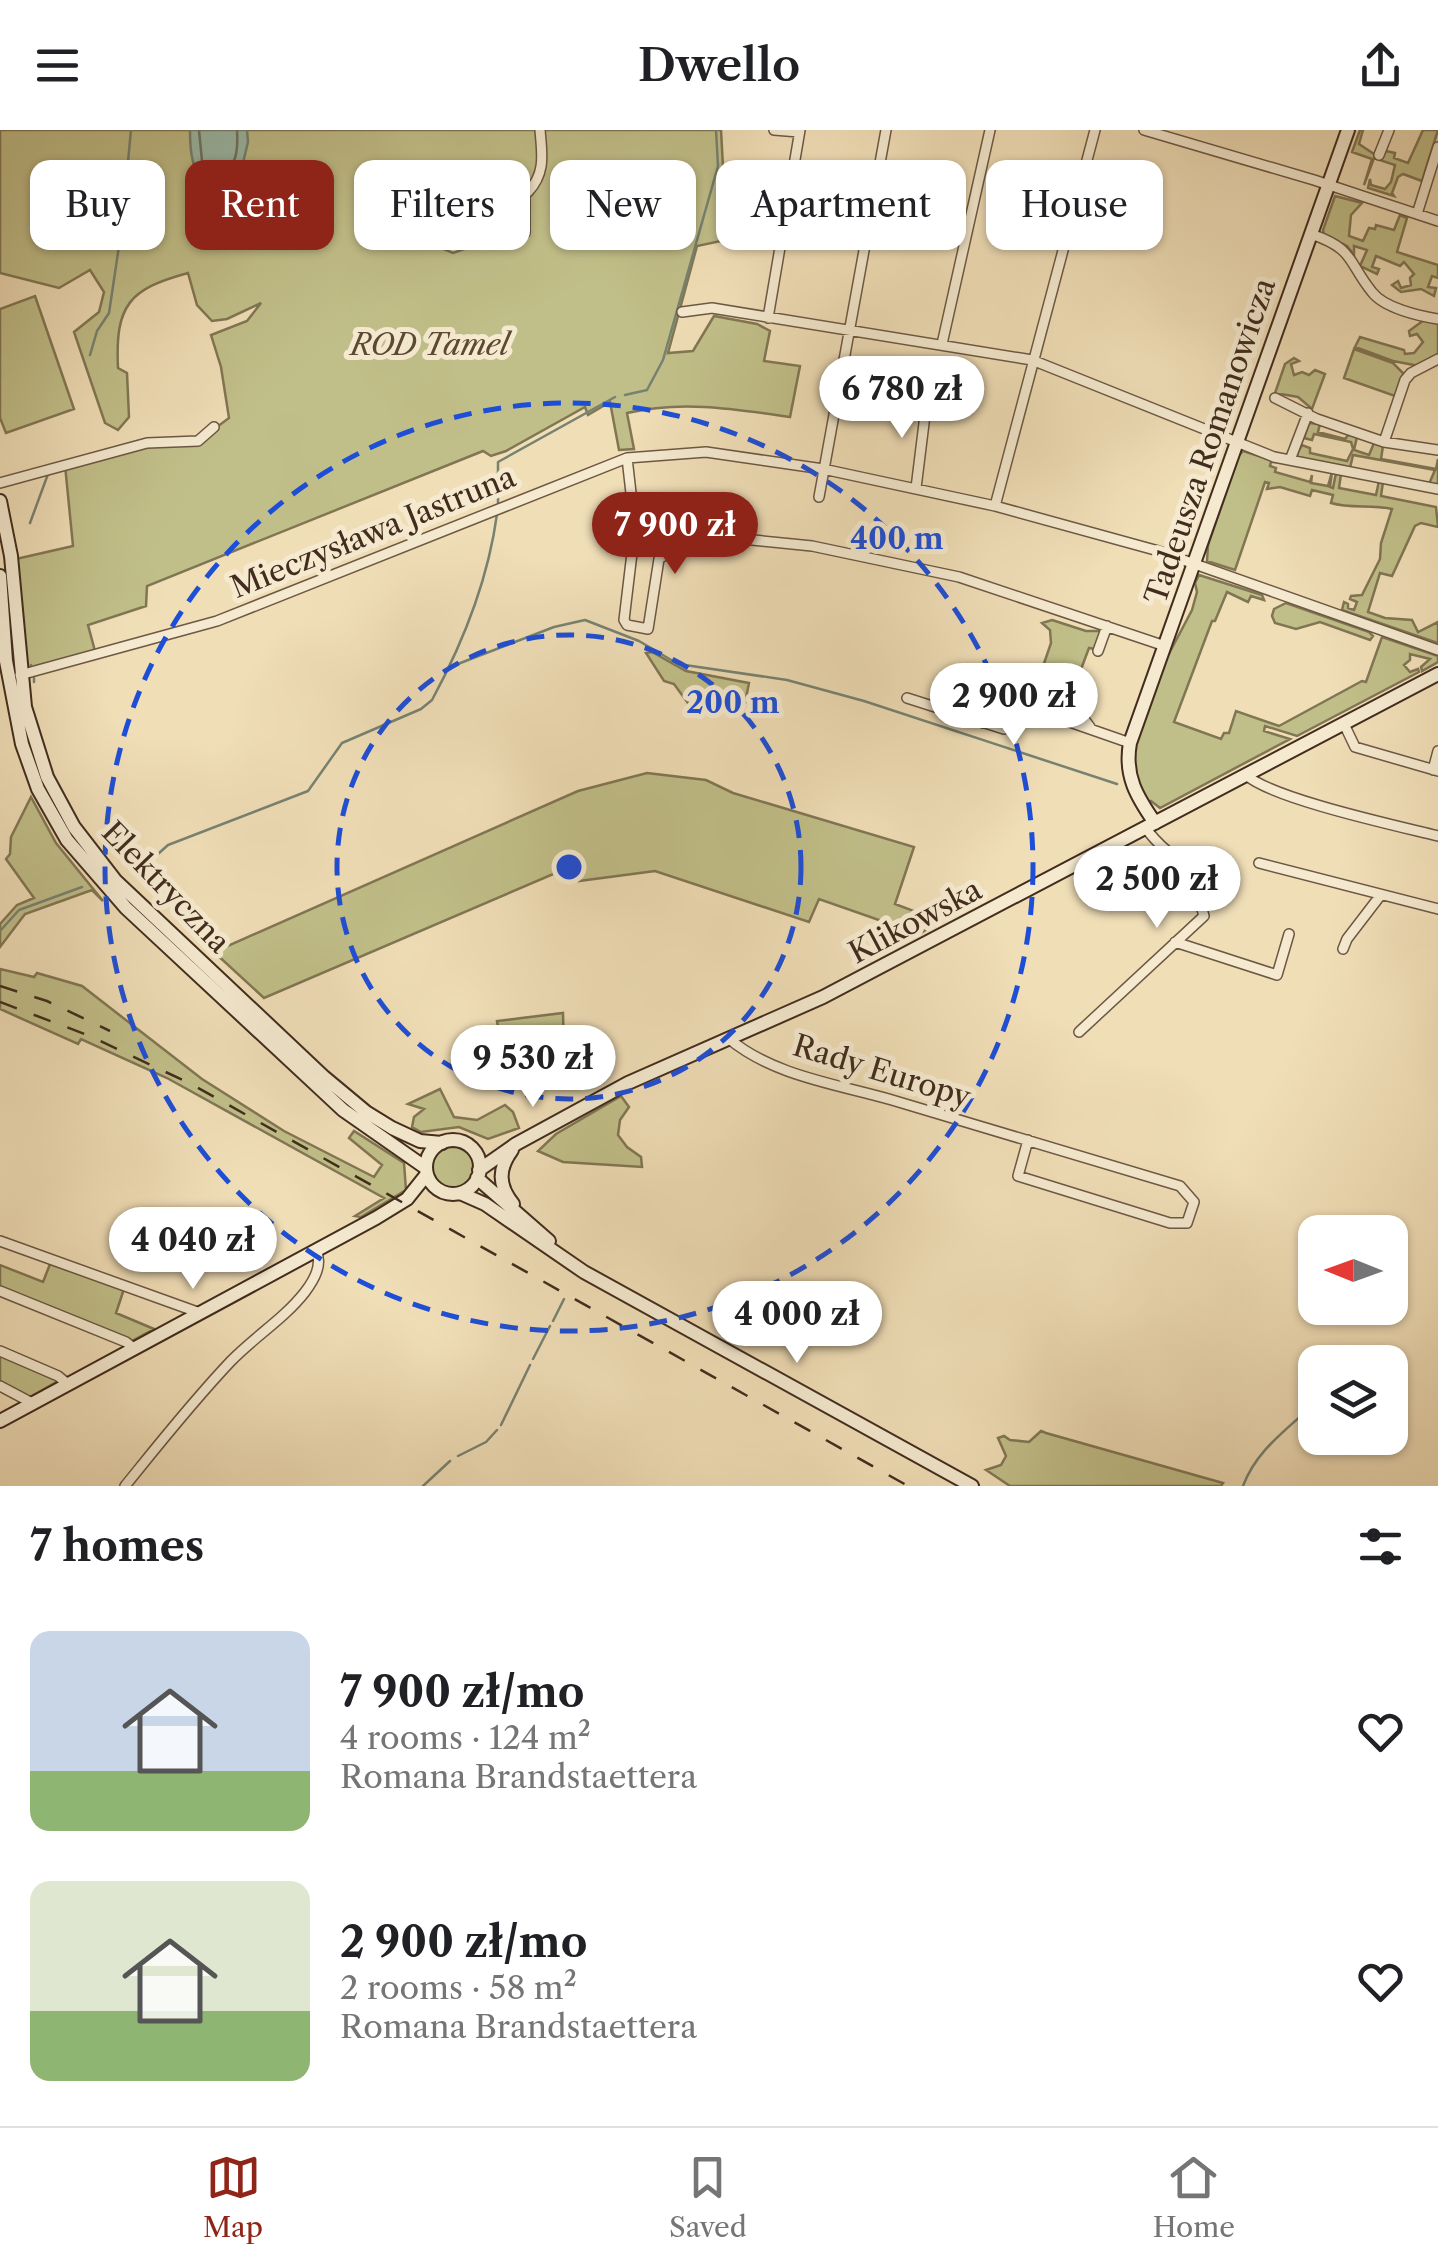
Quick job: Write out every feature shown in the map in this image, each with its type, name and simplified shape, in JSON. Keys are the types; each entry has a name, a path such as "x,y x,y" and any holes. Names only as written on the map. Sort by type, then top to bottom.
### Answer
{"main road":[{"name":"Tadeusza Romanowicza","path":"1151,826 1132,785 1128,764 1130,742 1348,130"},
{"name":"Elektryczna","path":"0,502 11,556 20,674 31,730 48,777 74,827 106,869 354,1103 413,1138 442,1143"},
{"name":"Elektryczna","path":"0,576 6,661 22,744 38,788 68,840 126,908 343,1110 426,1171"},
{"name":"Klikowska","path":"478,1174 516,1144 643,1075 823,997 1435,680"},
{"path":"408,1199 426,1171 430,1153 442,1143 458,1141 472,1148 477,1156 478,1174 539,1233 602,1282"},
{"path":"516,1144 504,1160 501,1178 504,1192 521,1214"},
{"name":"Klikowska","path":"472,1148 490,1150 516,1144"},
{"path":"426,1171 431,1184 444,1193"},
{"path":"460,1193 478,1174"},
{"path":"0,1422 408,1199 460,1193 485,1204 602,1282 972,1486"}],"street":[{"path":"530,188 542,168 540,130"},
{"path":"768,318 799,131 774,130"},
{"path":"819,497 886,130"},
{"path":"942,344 990,130"},
{"path":"994,506 1095,130"},
{"path":"1144,130 1438,220"},
{"path":"1380,155 1389,130"},
{"path":"1417,214 1438,147"},
{"path":"1310,234 1347,253 1379,299 1438,318"},
{"path":"682,312 712,308 1032,360 1290,460 1438,489"},
{"path":"1384,442 1405,380 1438,360"},
{"path":"1275,398 1384,442 1438,450"},
{"path":"916,488 927,399"},
{"path":"1290,460 1308,413"},
{"path":"0,482 95,461 147,443 198,441 214,427"},
{"name":"Mieczysława Jastruna","path":"20,674 218,621 627,458 706,452 824,469 994,506 1155,550 1438,650"},
{"path":"627,458 636,528 624,620 631,626 648,629 659,560 678,546 680,532"},
{"path":"636,528 812,546 956,576 1164,646"},
{"path":"1100,652 1109,627"},
{"path":"983,723 994,688"},
{"path":"907,698 983,723 1012,728 1044,713 1130,742"},
{"path":"1076,724 1081,709 1092,729"},
{"path":"1344,724 1355,747 1436,770 1438,750"},
{"path":"1246,775 1260,785 1438,836"},
{"path":"1079,1032 1204,916 1193,882 1182,865 1152,839 1151,826"},
{"path":"1259,863 1438,910"},
{"path":"1343,948 1380,896"},
{"path":"1175,942 1277,975 1289,934"},
{"name":"Rady Europy","path":"728,1038 746,1053 822,1082 1028,1140 1180,1186 1194,1202 1187,1223 1170,1223 1018,1176 1028,1140"},
{"path":"0,1241 200,1313"},
{"path":"124,1486 233,1359 307,1290 318,1270 320,1257 316,1250"},
{"path":"0,1291 135,1349"},
{"path":"0,1350 69,1384"},
{"path":"0,1386 34,1404"}],"green space":[{"name":"ROD Tamel","path":"0,130 721,130 723,160 716,160 716,242 697,246 696,250 696,160 550,160 550,250 696,250 668,353 693,351 714,316 757,324 770,331 764,361 800,366 790,417 688,406 627,413 634,449 619,450 610,402 588,415 585,407 506,451 491,456 483,451 147,586 146,606 88,625 95,651 25,670 16,559 73,546 65,465 146,442 198,441 229,418 211,335 247,321 261,303 227,319 212,321 197,305 188,273 139,293 123,314 119,329 118,368 127,373 129,417 118,430 105,423 74,332 99,312 104,292 90,270 59,288 0,273"},
{"path":"1360,130 1359,144 1374,154 1377,149 1395,153 1394,158 1408,163 1423,130 1438,130 1422,181 1403,174 1398,177 1394,196 1368,188 1370,179 1371,185 1385,189 1395,165 1374,158 1364,185 1372,159 1352,152"},
{"path":"1335,196 1362,203 1351,215 1349,236 1363,241 1369,228 1375,229 1376,225 1394,230 1400,215 1407,218 1397,252 1438,265 1438,278 1432,276 1428,287 1436,288 1434,296 1421,289 1401,292 1392,285 1398,281 1401,288 1411,285 1414,274 1404,262 1400,266 1376,256 1372,267 1379,269 1377,274 1360,266 1367,250 1354,246 1354,255 1347,246 1324,235"},
{"path":"35,296 74,409 6,433 0,418 0,309"},
{"path":"1424,320 1438,321 1438,355 1419,366 1355,347 1360,337 1404,350 1405,354 1414,353 1423,342 1417,334 1410,336 1409,331"},
{"path":"1354,349 1393,363 1405,375 1395,396 1344,378"},
{"path":"1294,358 1299,361 1291,364 1294,375 1309,375 1315,370 1325,374 1312,409 1298,397 1275,393 1285,364"},
{"path":"1309,423 1320,424 1318,432 1345,439 1349,434 1357,437 1354,450 1369,455 1374,443 1383,446 1381,459 1436,469 1438,459 1438,484 1429,484 1435,470 1353,455 1350,468 1299,459 1297,454 1302,445 1310,448 1310,453 1347,461 1353,449 1351,442 1314,434 1312,440 1304,438"},
{"path":"1243,451 1278,462 1271,462 1275,472 1310,482 1312,475 1311,483 1328,486 1332,472 1330,487 1333,488 1336,473 1341,474 1339,488 1376,495 1379,481 1383,482 1381,496 1436,507 1438,527 1421,523 1415,526 1392,576 1380,573 1368,612 1412,620 1418,632 1438,622 1438,643 1342,610 1344,602 1354,610 1357,602 1351,596 1362,595 1380,559 1392,509 1339,505 1331,503 1333,495 1312,490 1310,496 1280,487 1267,489 1269,483 1265,482 1235,570 1207,561 1208,545"},
{"path":"1199,575 1262,595 1264,600 1251,596 1248,602 1227,592 1174,722 1221,739 1229,733 1236,711 1279,726 1366,682 1382,637 1438,656 1438,662 1422,671 1421,667 1430,659 1410,654 1404,665 1410,672 1419,672 1297,736 1265,726 1264,731 1290,739 1160,808 1151,801 1147,803 1139,791 1132,754 1163,665 1192,610"},
{"path":"1286,603 1373,636 1370,640 1320,622 1296,629 1275,623 1274,609"},
{"path":"1052,620 1086,631 1101,631 1095,649 1089,648 1069,701 1068,705 1074,708 1071,718 1065,718 1066,712 1043,704 1039,712 1025,719 1051,643 1050,630 1042,623"},
{"path":"652,652 686,671 749,683 745,703 693,710 674,684 664,681 646,653"},
{"path":"647,773 706,780 733,793 914,847 895,904 940,921 919,934 819,899 809,922 655,871 579,881 579,863 264,998 214,952 578,791"},
{"path":"31,797 56,843 103,901 92,890 25,914 0,947 0,924 17,905 34,898 6,859 11,837"},
{"path":"0,969 34,977 37,973 82,986 202,1079 284,1131 374,1177 382,1165 349,1138 354,1131 404,1163 406,1190 361,1217 355,1216 384,1198 167,1078 81,1039 78,1044 0,1009"},
{"path":"563,1013 564,1053 504,1062 497,1021"},
{"path":"440,1089 454,1117 477,1120 505,1105 513,1112 519,1128 488,1139 459,1127 421,1132 412,1127 414,1117 424,1109 408,1104"},
{"path":"621,1096 629,1107 620,1120 618,1135 641,1157 642,1167 563,1162 538,1151 556,1134"},
{"path":"453,1147 468,1153 474,1168 468,1183 453,1189 438,1183 432,1168 438,1153"},
{"path":"50,1264 124,1289 116,1313 154,1329 130,1342 0,1287 0,1265 43,1282"},
{"path":"0,1353 60,1380 30,1397 0,1383"},
{"path":"1041,1431 1223,1483 1010,1486 986,1470 1001,1465 1006,1456 998,1438 1029,1442"}],"water":[{"path":"190,130 247,130 244,160 192,158"}],"waterway":[{"path":"90,355 97,331 109,313 131,130"},
{"path":"625,395 647,390 663,360 718,166 716,130"},
{"path":"498,506 498,462 615,397"},
{"path":"30,523 48,474"},
{"path":"132,870 148,863 168,845 308,791 342,743 421,709 432,700 473,610 488,563 497,514"},
{"path":"450,667 554,627 585,620 639,641 678,664 787,680 864,701 1117,784"},
{"path":"0,931 19,910 82,887"},
{"path":"553,1321 564,1299"},
{"path":"533,1359 550,1326"},
{"path":"501,1425 530,1365"},
{"path":"1243,1486 1256,1461 1298,1418"},
{"path":"458,1456 486,1442 497,1430"},
{"path":"423,1486 450,1461"}],"railway":[{"path":"0,986 47,1001 110,1031"},
{"path":"0,1002 90,1036 193,1085 908,1486"}]}
